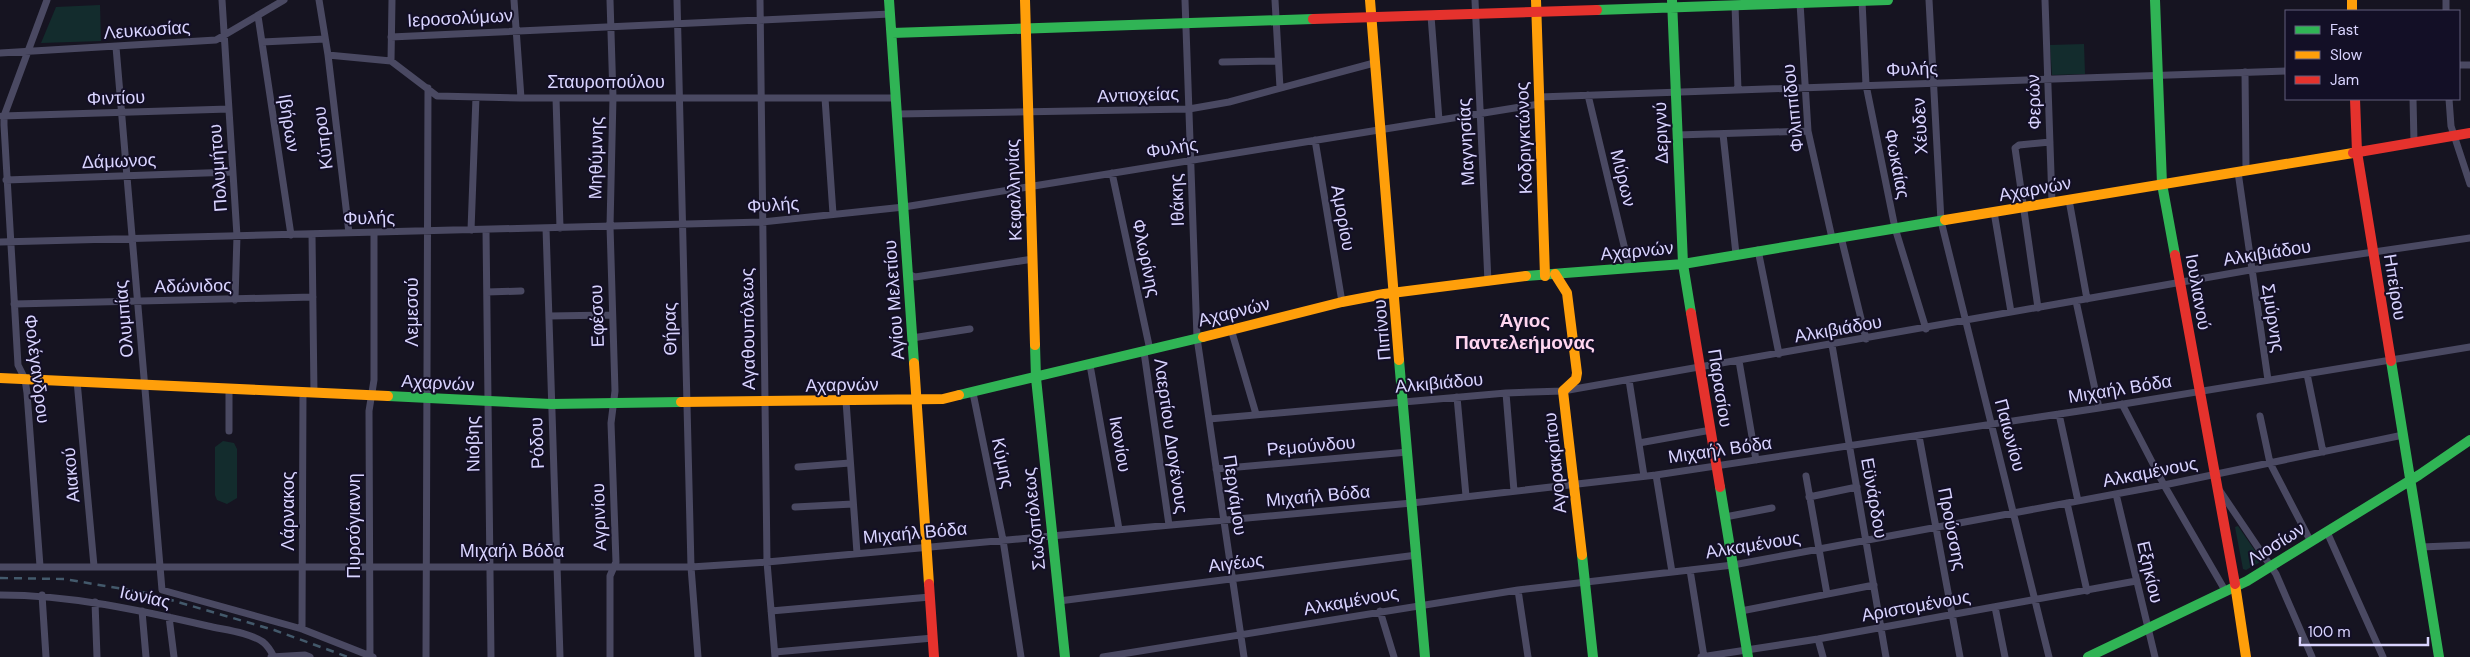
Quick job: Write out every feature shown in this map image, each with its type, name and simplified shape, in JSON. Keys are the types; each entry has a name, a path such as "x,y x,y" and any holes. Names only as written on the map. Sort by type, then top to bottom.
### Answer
{"main road":[{"name":"Αγίου Μελετίου","path":"890,0 934,657"},
{"name":"Κεφαλληνίας","path":"1025,0 1036,378"},
{"name":"Πιπίνου","path":"1370,0 1426,657"},
{"name":"Κοδριγκτώνος","path":"1536,0 1544,276"},
{"path":"892,33 1536,12 1604,5 1735,5 1888,0"},
{"name":"Ιουλιανού","path":"2155,0 2162,184 2236,587 2246,657"},
{"name":"Δεριγνύ","path":"1672,4 1683,264"},
{"name":"Ηπείρου","path":"2355,100 2357,152 2439,657"},
{"name":"Αχαρνών","path":"0,378 551,404 686,404 944,399 1394,291 1556,274 1683,264 2470,133"},
{"name":"Παρασίου","path":"1683,264 1748,654"},
{"name":"Αγορακρίτου","path":"1556,274 1567,293 1577,373 1576,379 1563,392 1593,657"},
{"name":"Σωζοπόλεως","path":"1036,378 1065,657"},
{"name":"Λιοσίων","path":"2088,657 2102,654 2148,629 2236,587 2410,480 2470,440"}],"street":[{"path":"2,116 47,0"},
{"name":"Πολυμήτου","path":"222,0 237,236 235,300"},
{"name":"Λευκωσίας","path":"0,53 216,40 284,0"},
{"name":"Κύπρου","path":"318,0 328,55 349,233"},
{"path":"328,55 391,60 392,0"},
{"path":"514,0 521,98"},
{"name":"Μηθύμνης","path":"610,0 613,97 610,226"},
{"name":"Θήρας","path":"677,0 691,567 698,657"},
{"name":"Αγαθουπόλεως","path":"760,0 767,562 775,655"},
{"name":"Ιθάκης","path":"1185,0 1197,338"},
{"path":"1275,0 1280,88"},
{"name":"Μαγνησίας","path":"1476,0 1479,114 1488,282"},
{"path":"1536,12 1540,0"},
{"name":"Χέυδεν","path":"1929,0 1932,83 1941,221"},
{"name":"Φερών","path":"2045,0 2052,202"},
{"name":"Φωκαίας","path":"1862,1 1866,85 1895,228 1926,329"},
{"name":"Φιλιππίδου","path":"1800,3 1808,130 1866,339"},
{"path":"1735,5 1738,90"},
{"name":"Ιεροσολύμων","path":"391,37 890,14"},
{"name":"Ιβήρων","path":"258,16 291,235"},
{"path":"1431,16 1439,120"},
{"path":"262,42 325,39"},
{"name":"Ολυμπίας","path":"116,47 162,590"},
{"name":"Σταυροπούλου","path":"391,60 437,96 521,98 896,98"},
{"path":"1222,62 1278,61"},
{"name":"Αντιοχείας","path":"897,114 1189,109 1229,102 1374,63"},
{"name":"Φυλής","path":"0,242 762,222 904,207 1479,114 1539,101 1588,95 2285,71"},
{"name":"Σμύρνης","path":"2245,72 2242,171 2250,270 2268,380"},
{"name":"Λεμεσού","path":"426,657 428,88"},
{"name":"Μύρων","path":"1588,95 1628,269"},
{"path":"471,230 476,97"},
{"path":"556,98 560,228"},
{"path":"825,98 833,214"},
{"path":"2413,100 2414,142"},
{"path":"2449,100 2450,120 2470,184"},
{"name":"Φιντίου","path":"2,116 229,109"},
{"name":"Φολέγανδρου","path":"2,116 18,365 25,379 40,566"},
{"path":"1678,135 1808,130"},
{"path":"1723,134 1736,254"},
{"name":"Αμορίου","path":"1315,140 1342,302"},
{"path":"2038,308 2016,146 2050,142"},
{"name":"Δάμωνος","path":"6,180 233,172"},
{"name":"Φλωρίνης","path":"1112,173 1147,351"},
{"path":"2069,200 2087,299"},
{"path":"1994,212 2010,312"},
{"name":"Παιωνίου","path":"1941,221 1991,425 2015,512 2049,657"},
{"name":"Εφέσου","path":"610,226 611,315 615,391 613,404"},
{"name":"Ρόδου","path":"546,228 560,657"},
{"name":"Νιόβης","path":"486,230 491,657"},
{"name":"Πυρσόγιαννη","path":"372,656 369,567 369,412 374,380 374,233"},
{"name":"Λάρνακος","path":"302,629 302,567 313,297 312,234"},
{"name":"Αλκιβιάδου","path":"1208,419 1506,393 1563,392 2250,270 2470,238"},
{"path":"1758,250 1779,354"},
{"path":"908,274 915,277 1033,259"},
{"path":"486,292 521,291"},
{"name":"Αδώνιδος","path":"14,304 313,297"},
{"path":"2076,301 2099,408"},
{"path":"549,316 611,315"},
{"path":"912,338 970,329"},
{"path":"1231,330 1256,414"},
{"name":"Περγάμου","path":"1197,338 1244,657"},
{"name":"Εϋνάρδου","path":"1832,345 1886,657"},
{"name":"Μιχαήλ Βόδα","path":"160,568 691,567 767,562 1412,503 1717,466 2200,392 2391,361 2470,346"},
{"name":"Λαερτίου Διογένους","path":"1147,351 1169,525"},
{"path":"1740,361 1756,460"},
{"name":"Ικονίου","path":"1090,365 1119,529"},
{"path":"2307,374 2323,452"},
{"path":"1629,380 1644,476"},
{"name":"Αιακού","path":"77,382 94,566"},
{"path":"228,430 229,389"},
{"name":"Κύμης","path":"973,393 1003,540 1021,657"},
{"path":"1506,393 1514,491"},
{"path":"1457,397 1466,496"},
{"path":"846,401 857,554"},
{"name":"Αγρινίου","path":"610,657 610,576 616,562 611,423 613,404"},
{"path":"2122,404 2164,485 2226,592"},
{"path":"2059,414 2078,501"},
{"path":"2260,416 2270,463 2311,542"},
{"path":"1639,443 1710,430"},
{"name":"Προύσσης","path":"1919,436 1960,657"},
{"name":"Αλκαμένους","path":"1103,657 1421,604 1585,581 1733,565 2164,485 2403,436"},
{"name":"Ρεμούνδου","path":"1216,469 1408,452"},
{"path":"798,467 850,463"},
{"path":"1656,474 1672,572"},
{"path":"1806,476 1827,594"},
{"path":"2218,486 2272,566 2312,657"},
{"path":"1809,497 1857,487"},
{"name":"Εξηκίου","path":"2116,494 2155,657"},
{"path":"2067,503 2087,591"},
{"path":"795,508 853,504"},
{"path":"1725,517 1772,508"},
{"path":"2327,532 2383,657"},
{"path":"2421,547 2470,545"},
{"name":"Αιγέως","path":"1059,601 1417,555"},
{"name":"Ιωνίας","path":"0,567 94,566 160,568"},
{"path":"1690,570 1702,657"},
{"name":"Αριστομένους","path":"1702,657 1748,654 1818,639 2136,581"},
{"path":"1741,610 1874,585"},
{"name":"Ιωνίας","path":"162,590 302,629 372,656"},
{"path":"1518,590 1528,657"},
{"name":"Ιωνίας","path":"0,595 42,595 96,602 169,617 249,636 262,642 274,657"},
{"path":"42,595 46,657"},
{"path":"771,611 930,598"},
{"path":"96,602 97,657"},
{"path":"1995,607 2005,657"},
{"path":"142,611 146,657"},
{"path":"1380,611 1394,657"},
{"path":"169,617 174,657"},
{"path":"775,655 933,638"},
{"path":"1818,639 1823,657"},
{"path":"270,657 307,656"}],"green space":[{"path":"100,5 101,41 41,43 56,7"},
{"path":"2084,44 2085,74 2052,75 2050,45"},
{"path":"223,441 234,443 237,449 237,498 227,504 217,500 215,495 215,447"},
{"path":"2238,526 2262,561 2246,570 2243,569 2235,527"}],"railway":[{"path":"0,578 64,579 147,593 274,630 348,657"}],"traffic: fast":[{"path":"889,0 914,363"},
{"path":"1672,0 1683,264 1691,313"},
{"path":"1597,10 1888,0"},
{"path":"2155,0 2162,184 2175,255"},
{"path":"892,33 1313,19"},
{"path":"1526,276 1683,264 1945,220"},
{"path":"959,395 1203,337"},
{"path":"1035,345 1036,378 1065,657"},
{"path":"1399,360 1425,657"},
{"path":"2391,361 2439,657"},
{"path":"388,396 551,404 681,402"},
{"path":"2088,657 2247,581 2419,475 2470,440"},
{"path":"1720,487 1748,657"},
{"path":"1582,555 1593,657"}],"traffic: slow":[{"path":"1025,0 1035,345"},
{"path":"1370,0 1399,360"},
{"path":"1536,0 1545,276"},
{"path":"2352,0 2352,10"},
{"path":"1945,220 2353,153"},
{"path":"1555,274 1567,293 1577,373 1576,379 1563,391 1582,555"},
{"path":"1203,337 1342,302 1384,294 1526,276"},
{"path":"914,363 929,584"},
{"path":"0,378 388,396"},
{"path":"681,402 943,399 959,395"},
{"path":"2235,584 2246,657"}],"traffic: jam":[{"path":"1313,19 1597,10"},
{"path":"2355,100 2357,152 2391,361"},
{"path":"2353,153 2470,133"},
{"path":"2175,255 2235,584"},
{"path":"1691,313 1720,487"},
{"path":"929,584 934,657"}],"district":[{"name":"Άγιος Παντελεήμονας","path":"1525,331"}]}
